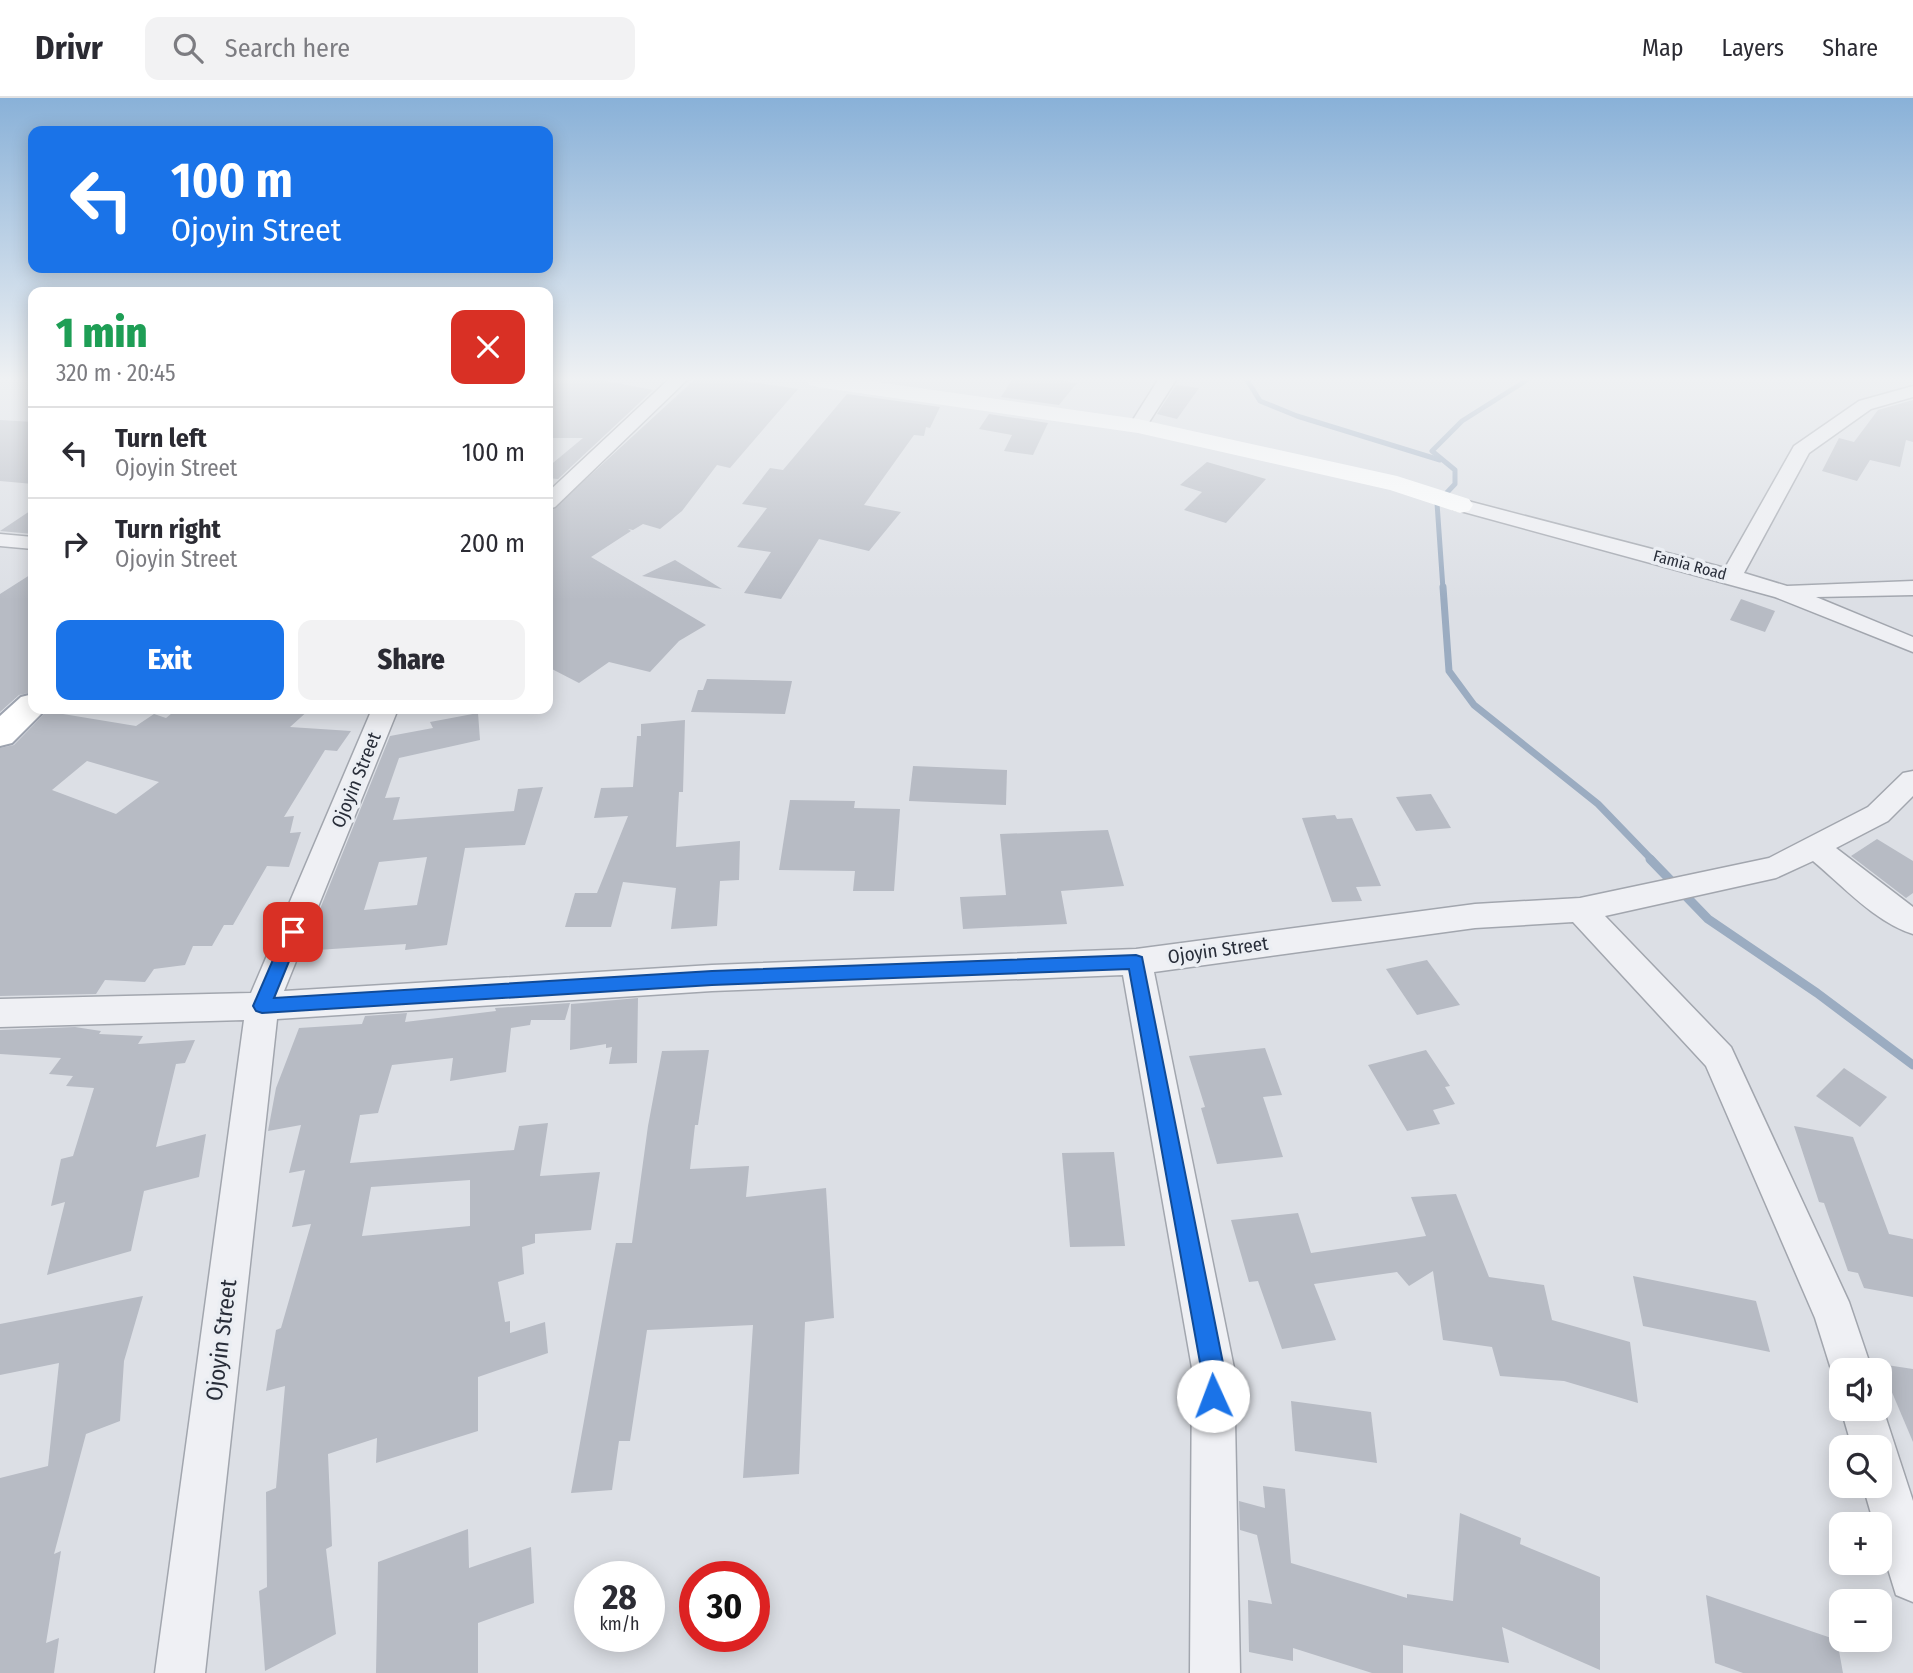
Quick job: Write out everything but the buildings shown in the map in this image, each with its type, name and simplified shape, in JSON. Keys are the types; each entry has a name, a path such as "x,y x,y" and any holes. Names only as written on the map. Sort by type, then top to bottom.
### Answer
{"street":[{"path":"553,498 600,454"},
{"path":"1259,454 1424,491 1460,505"},
{"path":"1731,576 1799,454"},
{"name":"Famia Road","path":"1460,505 1783,592 1913,645"},
{"path":"0,540 28,543"},
{"path":"1783,592 1913,588"},
{"path":"0,735 28,709"},
{"name":"Ojoyin Street","path":"180,1673 262,1006 383,714"},
{"name":"Ojoyin Street","path":"0,1013 262,1006 712,978 1136,962 1475,916 1580,910 1776,867 1878,814 1913,780"},
{"path":"1814,846 1884,903 1913,922"},
{"path":"1580,910 1719,1057 1835,1316 1847,1358"},
{"path":"1136,962 1213,1368 1215,1673"},
{"path":"1889,1498 1913,1578"}],"waterway":[{"path":"1419,454 1440,460"},
{"path":"1435,454 1455,470 1455,484 1437,503 1443,589"},
{"path":"1443,587 1449,671 1474,705 1598,804 1652,860"},
{"path":"1650,859 1708,919 1817,993 1913,1065"}],"route":[{"path":"293,932 262,1006 712,978 1136,962 1213,1368 1213,1396"}]}
